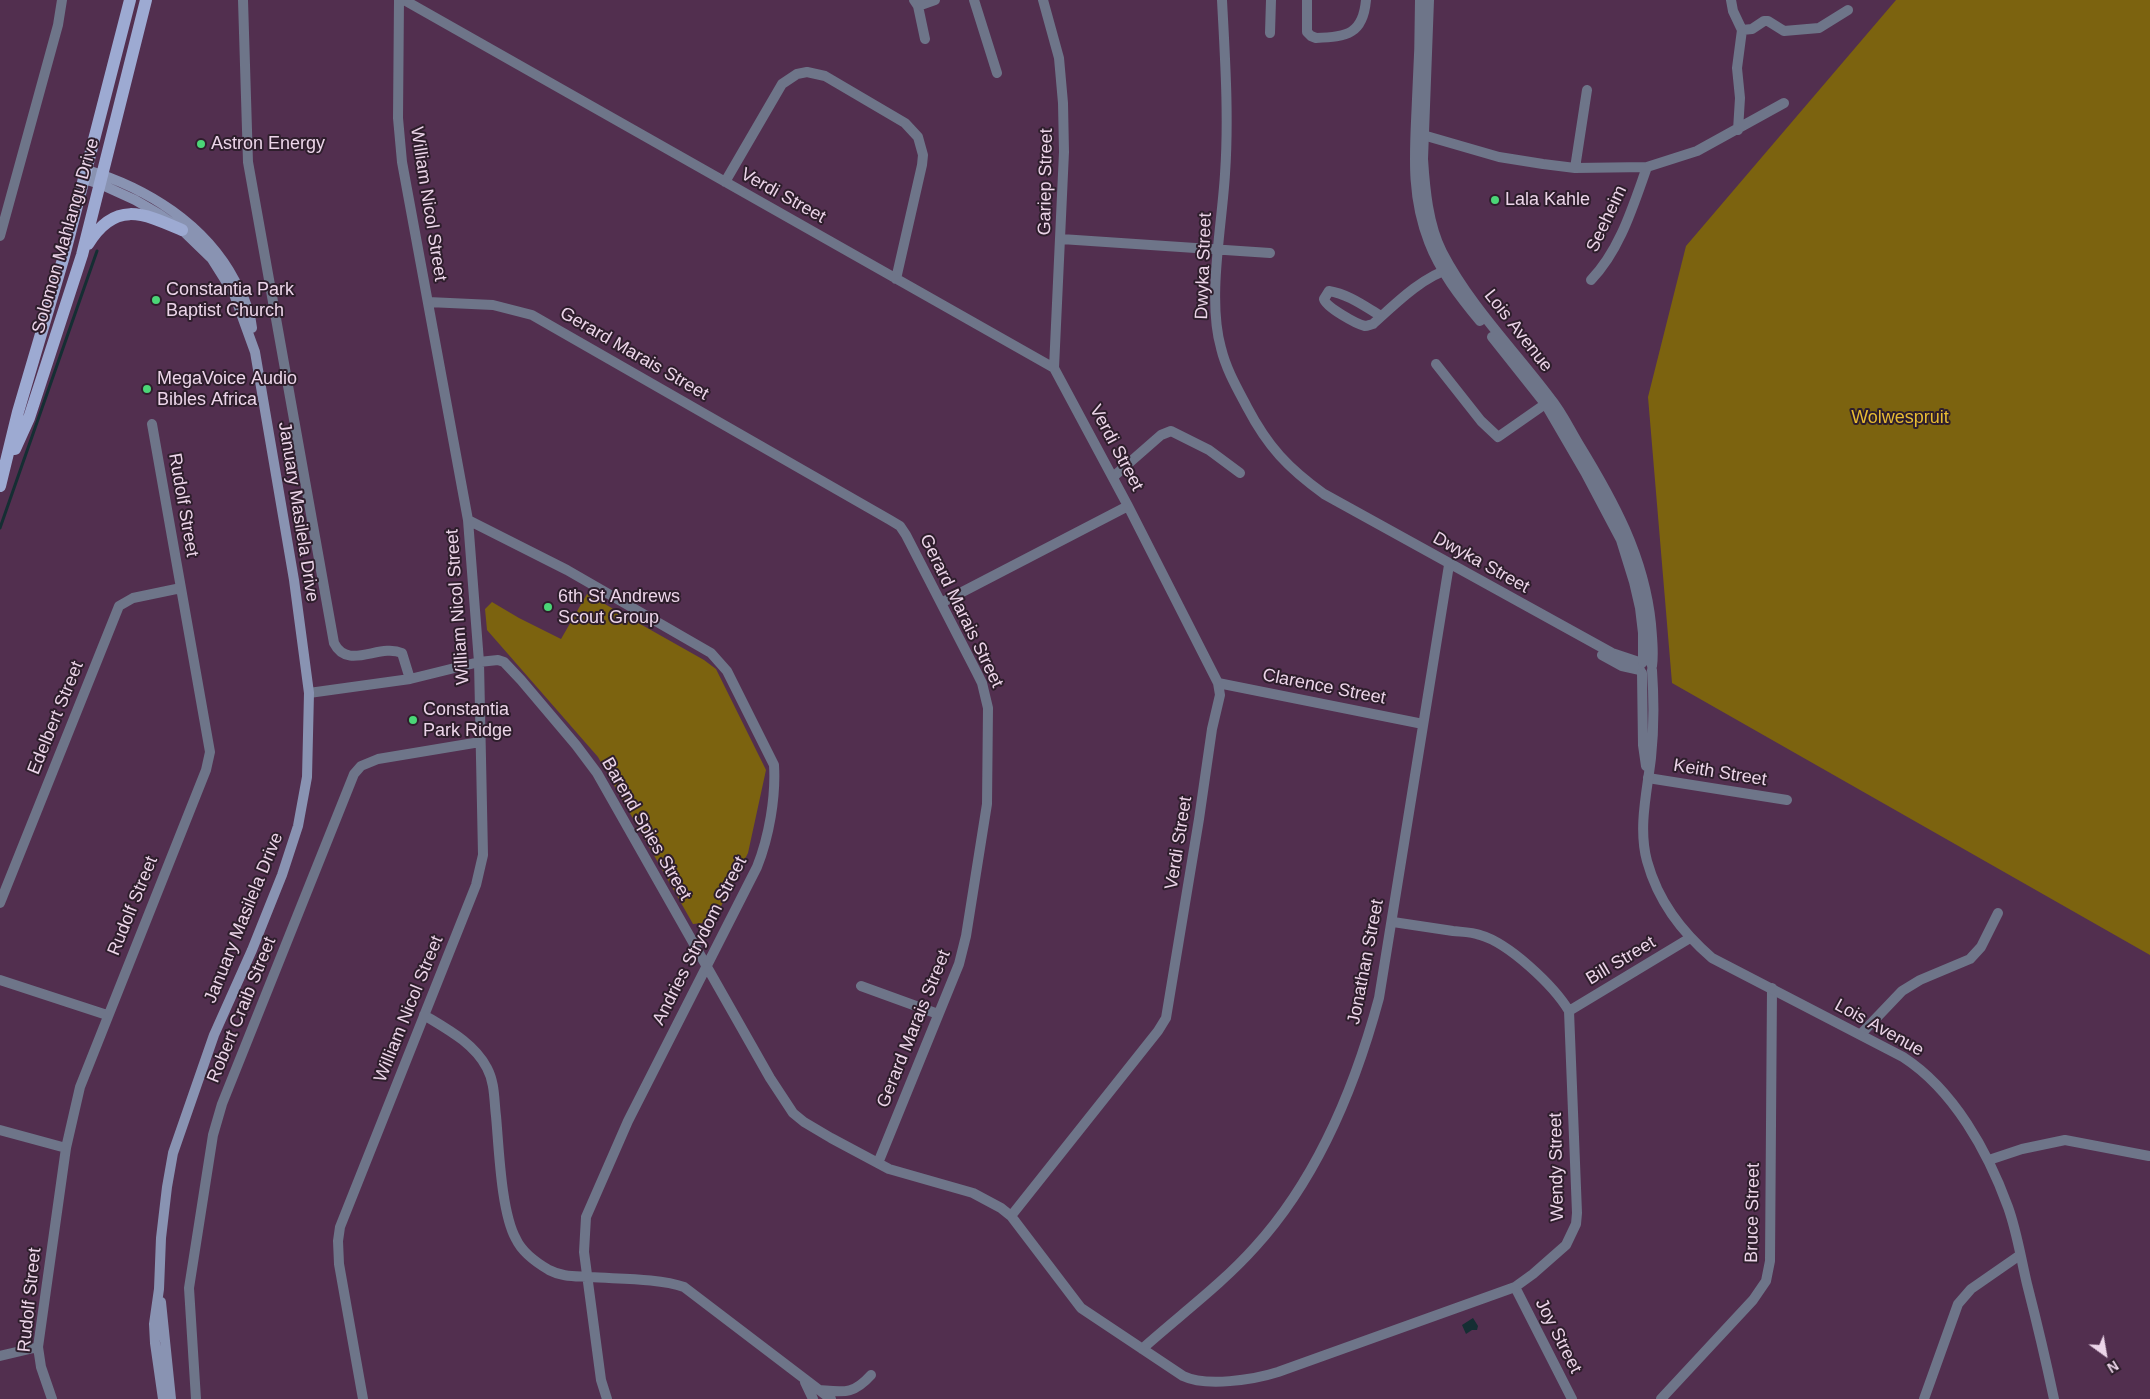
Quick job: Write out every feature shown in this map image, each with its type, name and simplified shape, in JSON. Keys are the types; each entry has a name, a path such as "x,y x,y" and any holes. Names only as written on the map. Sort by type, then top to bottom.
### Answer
{"main road":[{"name":"Solomon Mahlangu Drive","path":"2,481 18,412 85,175 130,0"},
{"name":"Solomon Mahlangu Drive","path":"2,481 29,418 82,255 117,123 146,0"},
{"name":"January Masilela Drive","path":"85,175 126,184 180,217 213,247 226,265 241,292 252,323 253,346 294,580 309,693 307,777 298,826 282,875 252,950 214,1034 173,1153 161,1238 159,1289 154,1334 163,1399"},
{"name":"January Masilela Drive","path":"101,179 182,230 212,259 224,274 234,294 253,346"},
{"path":"82,255 100,227 121,214 134,213 147,216 182,230"},
{"name":"January Masilela Drive","path":"159,1289 172,1399"}],"street":[{"path":"0,236 58,25 62,0"},
{"name":"January Masilela Drive","path":"243,0 248,162 334,643 337,650 348,656 394,650 402,653 410,678"},
{"name":"William Nicol Street","path":"363,1399 339,1264 339,1233 351,1196 480,870 483,855 479,662 468,520 402,162 399,138 399,0"},
{"name":"Verdi Street","path":"404,0 1054,368 1113,477 1218,683 1220,695 1212,729 1166,1018 1158,1031 1011,1216"},
{"path":"925,39 916,3 935,0"},
{"path":"974,0 997,73"},
{"name":"Gariep Street","path":"1043,0 1059,58 1062,78 1064,152 1054,368"},
{"name":"Dwyka Street","path":"1222,0 1228,94 1225,175 1218,249 1216,299 1220,346 1238,389 1270,445 1284,462 1324,494 1563,627 1579,641 1622,666 1645,668"},
{"path":"1270,33 1271,0"},
{"path":"1306,0 1307,32 1310,36 1316,38 1352,32 1363,21 1366,0"},
{"name":"Lois Avenue","path":"1419,134 1420,0"},
{"name":"Lois Avenue","path":"1429,0 1419,134 1413,158 1416,192 1429,242 1448,270 1469,308 1549,402 1621,540 1634,582 1642,621 1645,668 1644,745 1648,775 1643,836 1646,860 1664,903 1690,938 1712,958 1861,1034 1903,1058 1930,1076 1953,1105 1989,1160 2009,1208 2054,1399"},
{"path":"1731,0 1733,11 1742,30 1737,68 1740,98 1738,130"},
{"path":"1742,30 1752,28 1764,21 1768,21 1784,31 1819,28 1848,10"},
{"path":"724,182 782,84 797,74 807,72 825,76 905,123 918,137 921,146 922,165 896,278"},
{"path":"1575,168 1588,90"},
{"path":"1419,134 1499,157 1575,168 1648,167 1697,151 1784,103"},
{"name":"Seeheim","path":"1591,280 1604,265 1622,232 1648,167"},
{"path":"1061,239 1270,253"},
{"path":"1380,316 1354,299 1337,292 1329,291 1326,294 1324,300 1326,305 1360,324 1368,326 1373,324 1380,316 1406,296 1448,270"},
{"name":"Gerard Marais Street","path":"428,302 493,305 532,315 882,515 900,526 906,535 982,683 988,708 987,804 960,964 878,1163"},
{"path":"1436,364 1482,421 1498,437 1549,402"},
{"name":"Rudolf Street","path":"52,1399 41,1367 38,1347 66,1148 80,1086 208,762 209,741 152,424"},
{"path":"1113,477 1161,435 1171,431 1209,450 1240,473"},
{"path":"941,603 1128,506"},
{"name":"Andries Strydom Street","path":"468,520 567,570 711,652 727,671 774,765 775,779 760,858 707,967 628,1121 586,1217 583,1239 601,1380 607,1399"},
{"name":"Jonathan Street","path":"1142,1348 1233,1270 1256,1246 1305,1182 1348,1090 1370,1030 1379,998 1449,565"},
{"name":"Edelbert Street","path":"0,903 119,606 133,598 181,588"},
{"name":"Barend Spies Street","path":"309,693 410,678 479,662 498,660 510,668 585,756 602,781 770,1078 793,1113 831,1138 878,1163 898,1172 982,1197 1011,1216 1076,1303 1142,1348"},
{"name":"Clarence Street","path":"1218,683 1423,724"},
{"name":"Robert Craib Street","path":"196,1399 188,1304 189,1288 213,1135 222,1104 354,774 361,766 378,759 480,742"},
{"name":"Keith Street","path":"1648,775 1787,800"},
{"path":"1861,1034 1902,991 1920,980 1970,959 1981,947 1998,914"},
{"path":"1392,922 1480,934 1495,941 1514,954 1539,977 1563,1001 1569,1011"},
{"name":"Bill Street","path":"1569,1011 1690,938"},
{"path":"0,980 107,1015"},
{"path":"861,986 938,1014"},
{"name":"Bruce Street","path":"1661,1399 1753,1300 1766,1281 1770,1261 1772,988"},
{"name":"Wendy Street","path":"1142,1348 1191,1380 1214,1381 1266,1376 1515,1287 1566,1245 1576,1224 1569,1011"},
{"path":"424,1015 459,1037 478,1055 488,1069 493,1083 500,1159 508,1214 516,1241 530,1255 552,1272 563,1276 666,1283 684,1287 804,1380 816,1395 830,1399"},
{"path":"0,1130 66,1148"},
{"path":"1989,1160 2022,1149 2065,1140 2150,1156"},
{"path":"1924,1399 1958,1304 1971,1289 2020,1255"},
{"name":"Joy Street","path":"1515,1287 1572,1399"},
{"path":"0,1356 38,1347"},
{"path":"816,1395 852,1392 871,1375"}],"green space":[{"name":"Wolwespruit","path":"1896,0 2150,0 2150,955 1672,683 1648,397 1686,246"},
{"path":"587,594 704,660 716,669 766,770 748,853 713,922 693,924 598,757 487,630 485,609 492,602 561,639"}],"shaded area":[{"path":"1473,1318 1478,1326 1477,1330 1472,1330 1466,1334 1462,1325"}],"waterway":[{"path":"0,528 97,251"}],"place":[{"name":"Astron Energy","path":"201,144"},
{"name":"Lala Kahle","path":"1495,200"},
{"name":"Constantia Park Baptist Church","path":"156,300"},
{"name":"MegaVoice Audio Bibles Africa","path":"147,389"},
{"name":"6th St Andrews Scout Group","path":"548,607"},
{"name":"Constantia Park Ridge","path":"413,720"}]}
